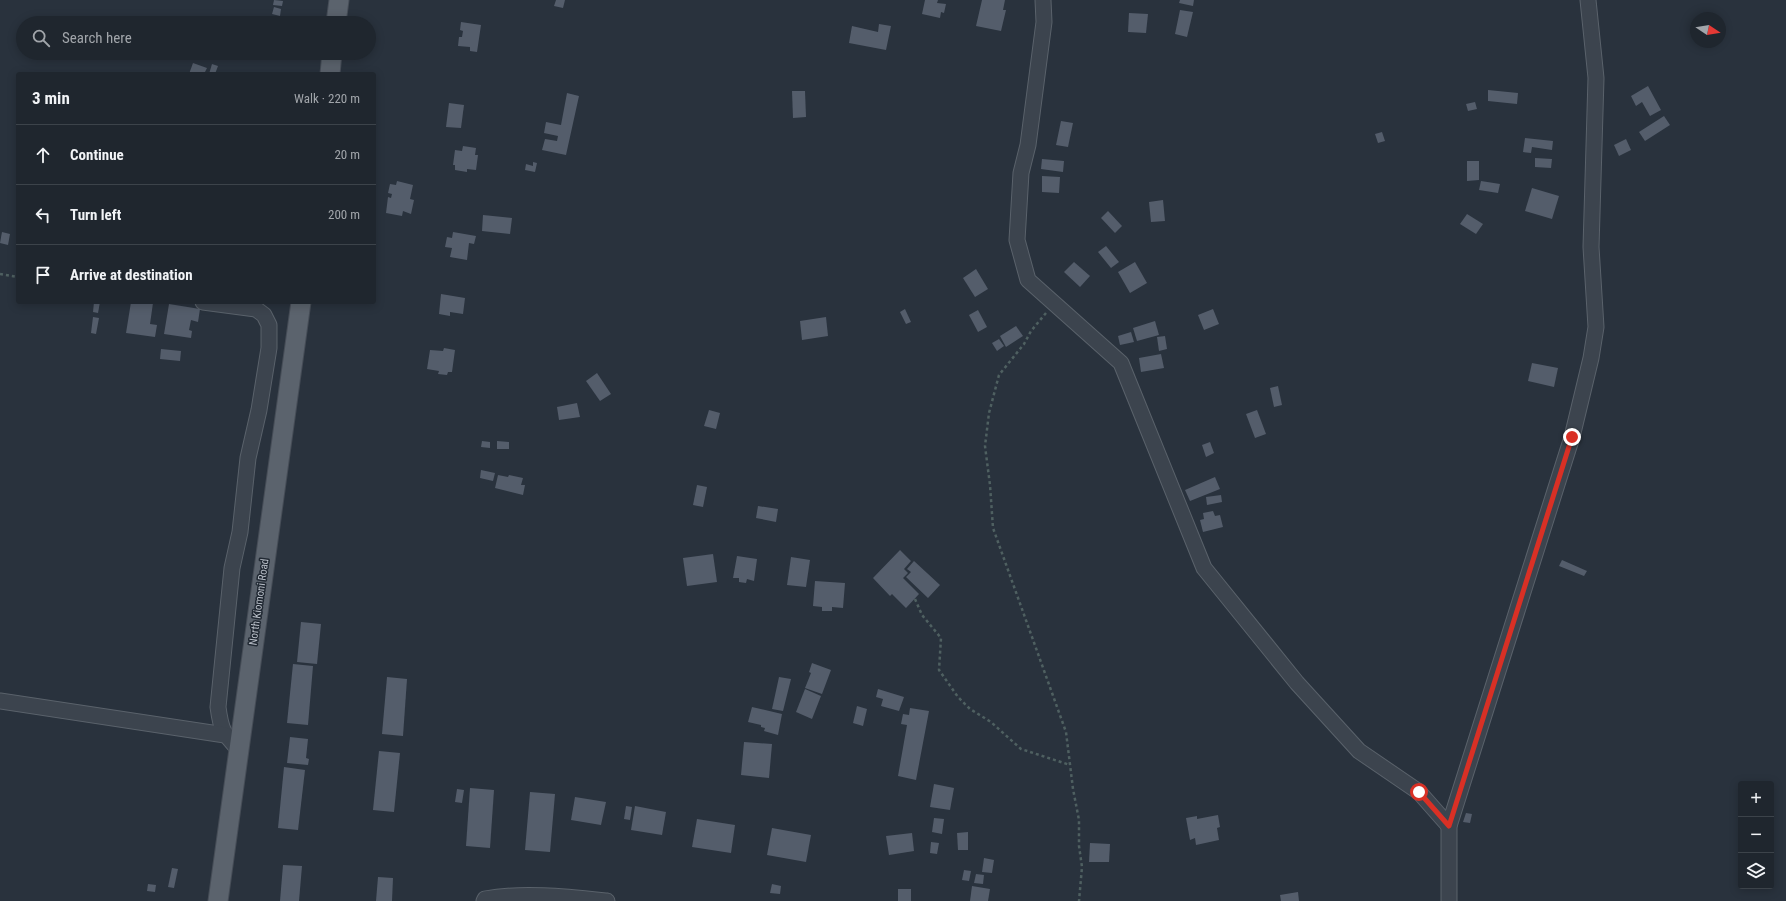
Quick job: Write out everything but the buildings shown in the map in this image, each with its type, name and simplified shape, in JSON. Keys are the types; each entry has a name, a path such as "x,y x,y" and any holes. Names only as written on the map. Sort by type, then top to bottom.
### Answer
{"main road":[{"path":"337,16 339,0"},
{"path":"330,72 331,60"},
{"name":"North Kiomoni Road","path":"218,901 301,304"}],"street":[{"path":"1043,0 1044,22 1028,145 1021,173 1016,240 1028,280 1122,363 1204,568 1297,683 1358,752 1419,792 1449,826"},
{"path":"1449,901 1449,826 1572,437 1591,358 1596,327 1590,247 1596,78 1588,0"},
{"path":"218,304 256,309 264,314 269,324 269,348 259,410 248,458 240,532 232,568 218,707 220,726 225,735 239,750"},
{"path":"0,701 225,735"},
{"path":"484,901 485,899 501,896 567,897 607,901"}],"path":[{"path":"0,274 16,277"},
{"path":"1054,304 1031,331 1024,344 999,375 989,413 985,446 993,528 1066,732 1073,789 1079,820 1079,846 1082,867 1078,901"},
{"path":"915,599 922,615 941,638 940,670 958,697 970,709 991,722 1021,749 1070,765"}],"route":[{"path":"1419,792 1449,826 1572,437"}]}
